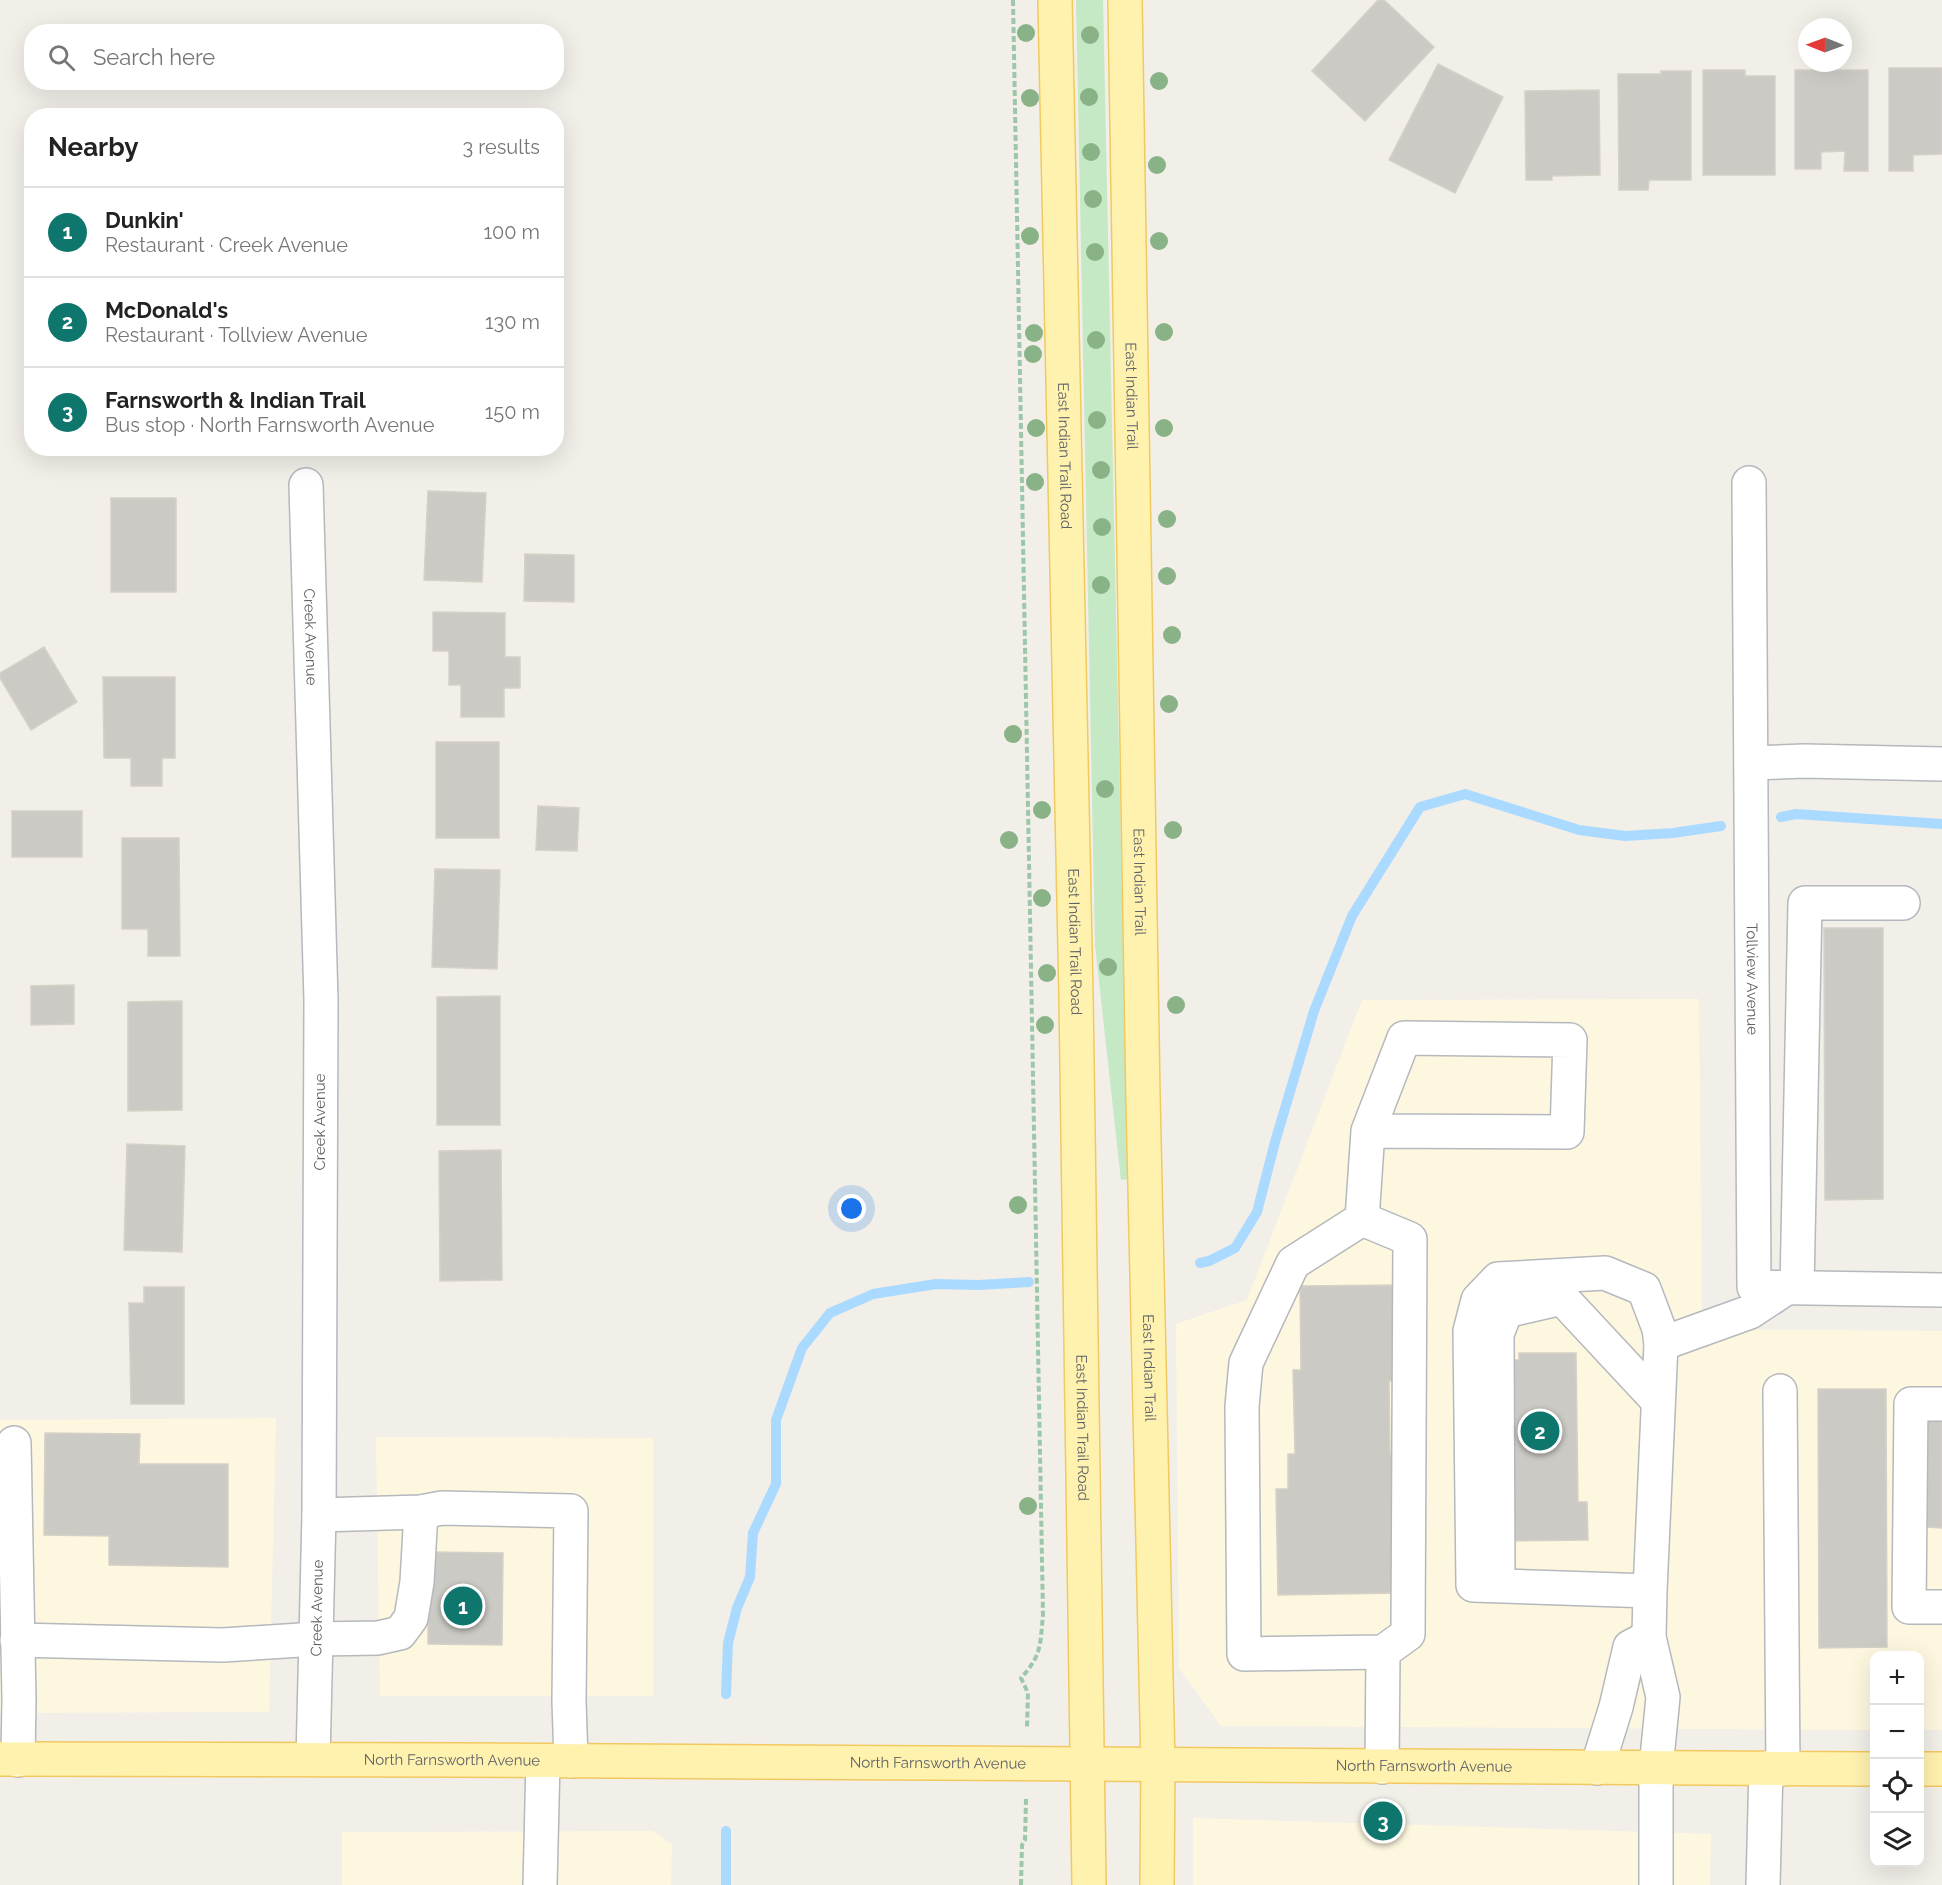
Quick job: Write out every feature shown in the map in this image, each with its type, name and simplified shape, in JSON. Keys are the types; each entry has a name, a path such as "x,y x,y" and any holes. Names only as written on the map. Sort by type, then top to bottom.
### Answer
{"main road":[{"name":"East Indian Trail Road","path":"1055,0 1076,996 1089,1885"},
{"name":"East Indian Trail","path":"1125,0 1143,1097 1158,1765"},
{"name":"North Farnsworth Avenue","path":"9,1760 313,1759 1870,1769"},
{"path":"1157,1885 1158,1765"},
{"path":"1924,1769 1942,1769"}],"street":[{"name":"Tollview Avenue","path":"1749,483 1754,1287 1942,1290"},
{"name":"Creek Avenue","path":"306,485 321,1000 319,1515 313,1759"},
{"path":"1751,763 1804,761 1942,764"},
{"path":"1661,1344 1750,1312 1793,1287 1805,903 1903,903"},
{"path":"1362,1220 1368,1131 1404,1038 1570,1040 1567,1132 1368,1131"},
{"path":"1362,1220 1410,1239 1408,1634 1383,1652 1244,1654 1242,1406 1246,1363 1293,1263 1362,1220"},
{"path":"1650,1590 1473,1585 1470,1331 1478,1300 1498,1279 1605,1273 1644,1289 1659,1329 1661,1344 1649,1637 1663,1697 1656,1768 1656,1885"},
{"path":"1498,1585 1497,1334 1506,1311 1562,1298 1658,1401"},
{"path":"1763,1885 1775,1769 1780,1391"},
{"path":"1942,1404 1911,1404 1909,1606 1942,1607"},
{"path":"9,1760 19,1699 14,1443"},
{"path":"319,1515 421,1512 442,1508 571,1511 569,1701 557,1761 540,1885"},
{"path":"17,1640 223,1645 378,1638 400,1633 411,1618 417,1582 421,1512"},
{"path":"1598,1768 1616,1707 1630,1647 1649,1637"},
{"path":"1382,1767 1383,1652"}],"path":[{"path":"1013,0 1043,1615 1035,1662 1021,1678 1028,1693"},
{"path":"1021,1885 1022,1845 1025,1840"}],"shaded area":[{"path":"1699,999 1702,1329 1942,1331 1942,1730 1924,1730 1924,1651 1870,1651 1870,1730 1221,1726 1179,1668 1176,1324 1247,1300 1362,1000"},
{"path":"276,1418 269,1712 0,1713 0,1420"},
{"path":"376,1437 653,1438 653,1696 380,1696"},
{"path":"1193,1818 1711,1834 1710,1885 1193,1885"},
{"path":"652,1831 672,1844 671,1885 342,1885 342,1832"}],"green space":[{"path":"1076,0 1103,0 1128,1179 1121,1180 1095,945"}],"building":[{"path":"1378,0 1384,0 1434,47 1365,121 1312,71"},
{"path":"1438,64 1503,97 1455,193 1389,160"},
{"path":"1889,68 1942,68 1942,154 1913,155 1913,171 1889,171"},
{"path":"1703,70 1745,70 1745,76 1775,76 1775,175 1703,175"},
{"path":"1795,70 1798,72 1852,72 1852,70 1868,70 1868,171 1844,171 1845,151 1821,152 1821,169 1795,169"},
{"path":"1661,71 1691,71 1691,180 1649,180 1648,190 1619,190 1618,74 1661,74"},
{"path":"1599,90 1600,175 1552,176 1552,180 1526,180 1525,91"},
{"path":"428,491 486,493 482,582 424,580"},
{"path":"111,498 176,498 176,592 111,592"},
{"path":"525,554 574,555 574,602 524,601"},
{"path":"433,612 505,613 505,657 520,657 520,688 504,688 504,717 461,717 461,685 449,685 449,651 433,651"},
{"path":"44,647 77,702 31,730 0,678 0,673"},
{"path":"103,677 175,677 175,758 162,758 162,786 131,786 131,758 104,758"},
{"path":"436,742 499,742 499,838 436,838"},
{"path":"538,806 579,808 577,851 536,850"},
{"path":"12,811 82,811 82,857 12,857"},
{"path":"122,838 179,838 180,956 148,956 148,929 122,929"},
{"path":"435,869 500,870 497,969 432,967"},
{"path":"1824,928 1883,928 1883,1199 1825,1200"},
{"path":"74,985 74,1024 31,1025 31,986"},
{"path":"500,996 500,1125 437,1125 437,997"},
{"path":"182,1001 182,1110 128,1111 128,1002"},
{"path":"127,1144 185,1146 182,1252 124,1250"},
{"path":"501,1150 502,1280 440,1281 439,1151"},
{"path":"1397,1285 1399,1381 1389,1381 1396,1593 1278,1595 1276,1489 1288,1489 1288,1454 1295,1454 1293,1370 1301,1370 1300,1286"},
{"path":"144,1287 184,1287 184,1404 131,1404 129,1303 144,1303"},
{"path":"1519,1353 1576,1353 1578,1502 1587,1502 1588,1540 1504,1541 1503,1360 1519,1360"},
{"path":"1818,1389 1886,1389 1887,1647 1819,1648"},
{"path":"1928,1414 1942,1414 1942,1528 1927,1527"},
{"path":"45,1433 140,1434 139,1464 228,1464 228,1567 109,1565 109,1536 44,1535"},
{"path":"431,1552 503,1553 502,1645 428,1644 428,1620 423,1620"}],"waterway":[{"path":"1200,1263 1235,1248 1257,1212 1314,1011 1352,916 1420,807 1465,794 1579,830 1625,836 1673,833 1721,826"},
{"path":"1781,817 1796,814 1942,824"},
{"path":"726,1694 728,1643 737,1608 750,1577 753,1533 776,1484 776,1420 802,1348 830,1313 873,1294 936,1284 978,1285 1029,1282"},
{"path":"726,1831 726,1885"}],"place":[{"name":"McDonald's","path":"1540,1431"},
{"name":"Dunkin'","path":"463,1606"},
{"name":"Farnsworth & Indian Trail","path":"1383,1821"}]}
